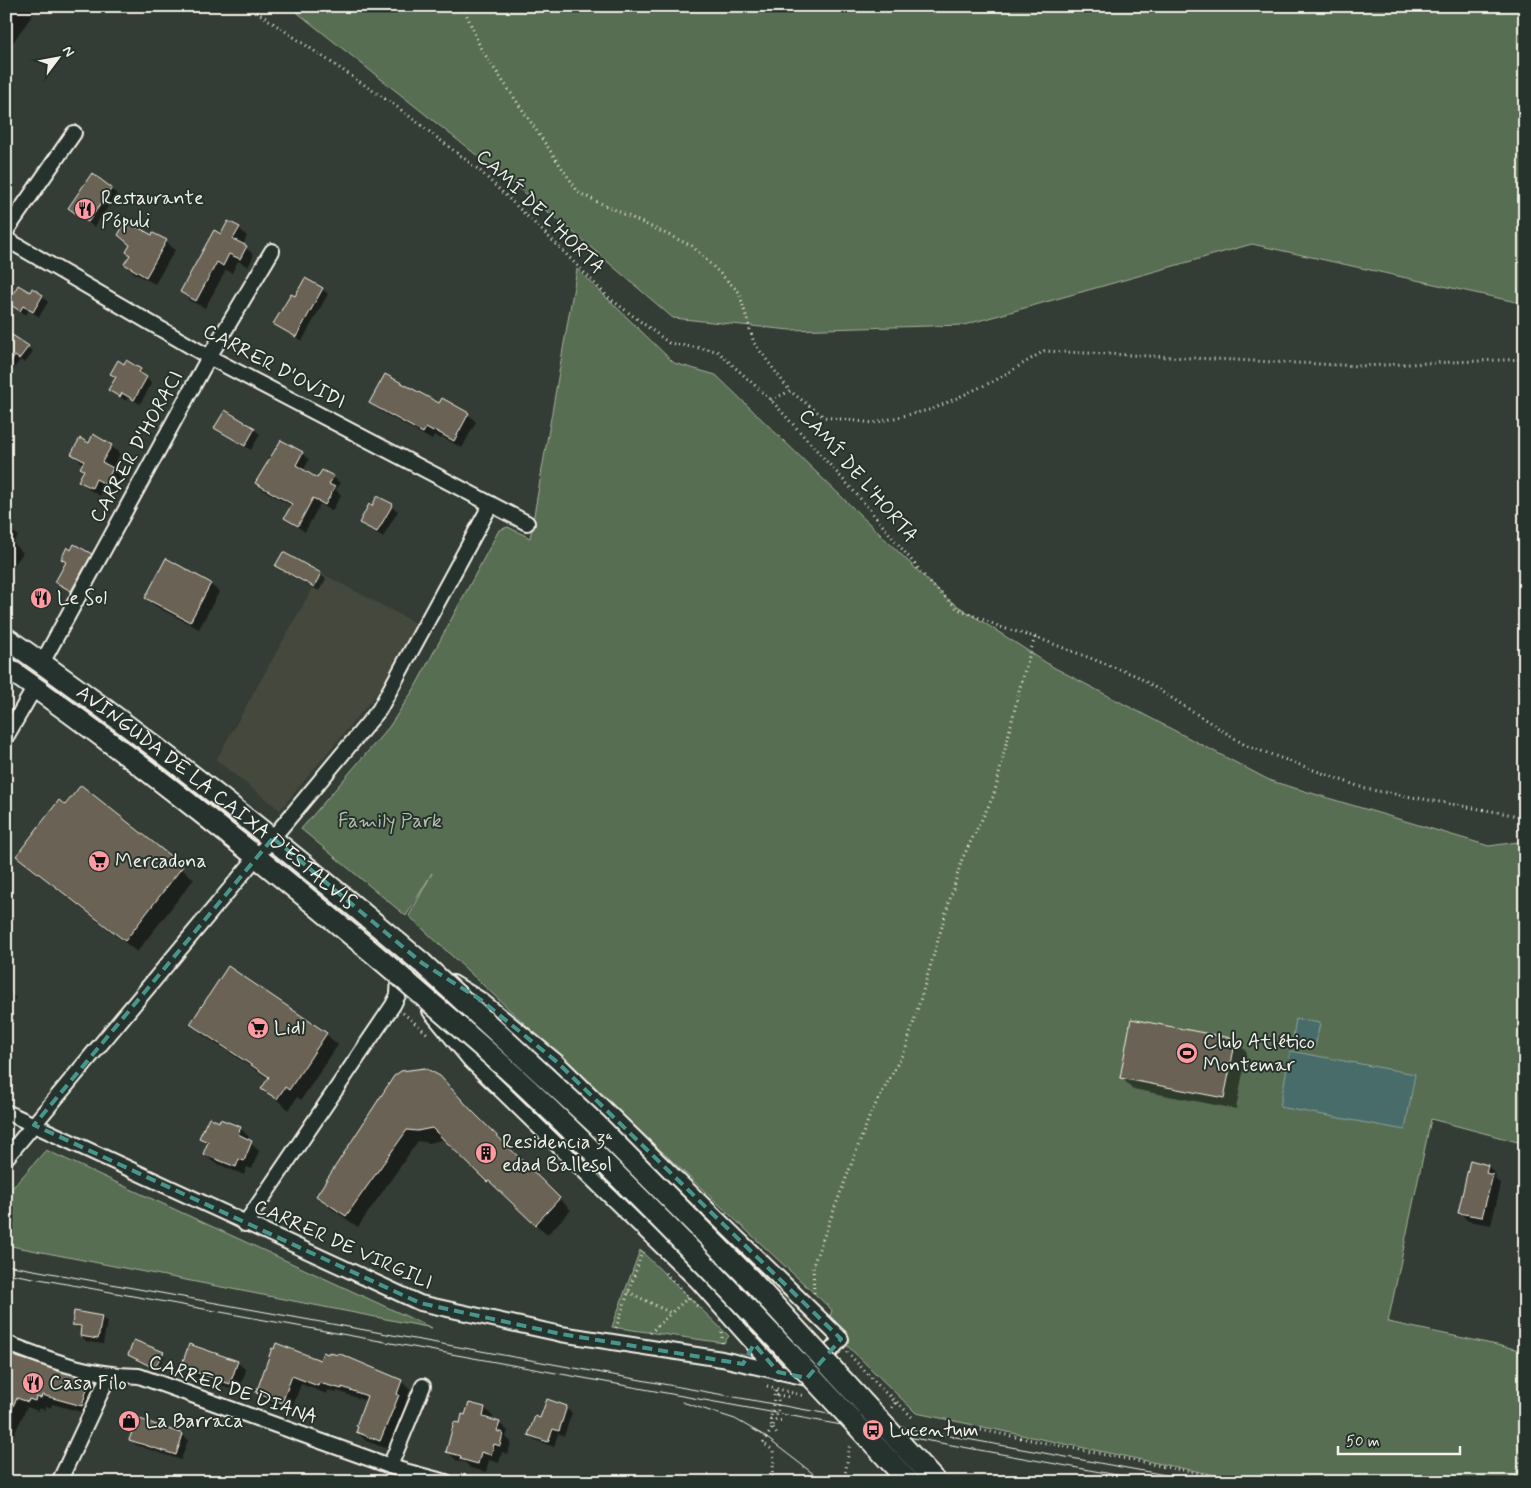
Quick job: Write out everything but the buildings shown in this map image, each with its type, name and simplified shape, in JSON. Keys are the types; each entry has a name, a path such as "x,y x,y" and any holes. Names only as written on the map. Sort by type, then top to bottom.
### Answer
{"main road":[{"name":"AVINGUDA DE LA CAIXA D'ESTALVIS","path":"6,638 133,729 273,838 422,963 609,1137 750,1279 936,1482"},
{"name":"AVINGUDA DE LA CAIXA D'ESTALVIS","path":"6,667 119,748 258,857 399,974 525,1086 734,1292 909,1482"}],"street":[{"path":"6,231 74,133"},
{"name":"CARRER D'OVIDI","path":"6,239 209,357 527,524"},
{"name":"CARRER D'HORACI","path":"42,663 209,357 272,251"},
{"path":"6,1158 379,710 491,504"},
{"path":"6,737 35,687"},
{"name":"AVINGUDA DE LA CAIXA D'ESTALVIS","path":"422,963 481,1000 557,1062 841,1339"},
{"path":"245,1224 393,1005 398,995 399,974"},
{"name":"AVINGUDA DE LA CAIXA D'ESTALVIS","path":"399,974 472,1061 698,1282 778,1372"},
{"name":"CARRER DE VIRGILI","path":"6,1112 245,1224 420,1303 561,1334 743,1364 807,1378 841,1339"},
{"name":"CARRER DE DIANA","path":"6,1343 84,1371 109,1376 139,1376 396,1473 446,1482"},
{"path":"743,1364 754,1344"},
{"path":"59,1482 109,1376"},
{"path":"396,1473 423,1386"}],"path":[{"name":"CAMÍ DE L'HORTA","path":"248,6 400,109 479,170 608,297 670,343 717,351 771,400 859,497 932,585 958,609 1004,628 1036,637 1137,676 1245,745 1264,752 1366,789 1525,817"},
{"path":"462,6 481,49 579,193 692,246 739,292 754,342 790,391 824,417 873,423 933,409 996,380 1044,351 1360,366 1525,359"},
{"path":"771,400 790,391"},
{"path":"814,1295 813,1265 870,1115 906,1048 962,859 994,795 1021,683 1036,637"},
{"path":"616,1328 643,1250"},
{"path":"628,1292 670,1313"},
{"path":"650,1333 689,1297"},
{"path":"876,1382 913,1418"},
{"path":"771,1482 774,1461 773,1450 763,1443 773,1429 775,1420 775,1388"},
{"path":"776,1395 788,1397"},
{"path":"776,1395 770,1424 778,1436"},
{"path":"770,1419 784,1421"},
{"path":"971,1428 1241,1482"},
{"path":"844,1482 851,1438"},
{"path":"1515,1482 1525,1442"}],"highlighted area":[{"path":"273,838 422,963 481,1000 557,1062 841,1339 807,1378 778,1372 754,1344 743,1364 561,1334 420,1303 34,1125"}],"shaded area":[{"path":"321,573 417,624 388,680 280,810 216,760"}],"green space":[{"path":"289,6 1525,6 1525,304 1252,244 964,325 790,330 673,318 567,227"},
{"name":"Family Park","path":"577,269 674,363 716,375 947,599 1053,667 1271,781 1489,846 1525,841 1525,1144 1431,1119 1388,1322 1525,1351 1525,1482 1248,1482 916,1413 827,1326 832,1310 409,916 432,873 406,916 301,829 389,727 414,689 499,530 508,527 530,538"},
{"path":"46,1150 432,1328 6,1245 6,1195"},
{"path":"640,1250 729,1336 724,1343 612,1327"}],"water":[{"path":"1296,1019 1320,1023 1315,1047 1292,1043"},
{"path":"1290,1051 1415,1074 1405,1130 1280,1107"}],"tram line":[{"path":"6,1265 1204,1482"},
{"path":"6,1273 1155,1482"},
{"path":"682,1402 735,1419 763,1435 824,1482"}],"place":[{"name":"Restaurante Pópuli","path":"85,209"},
{"name":"Le Sol","path":"41,598"},
{"name":"Mercadona","path":"99,861"},
{"name":"Lidl","path":"258,1028"},
{"name":"Club Atlético Montemar","path":"1187,1053"},
{"name":"Residencia 3ª edad Ballesol","path":"486,1153"},
{"name":"Casa Filo","path":"33,1383"},
{"name":"La Barraca","path":"129,1421"},
{"name":"Lucentum","path":"873,1430"}]}
